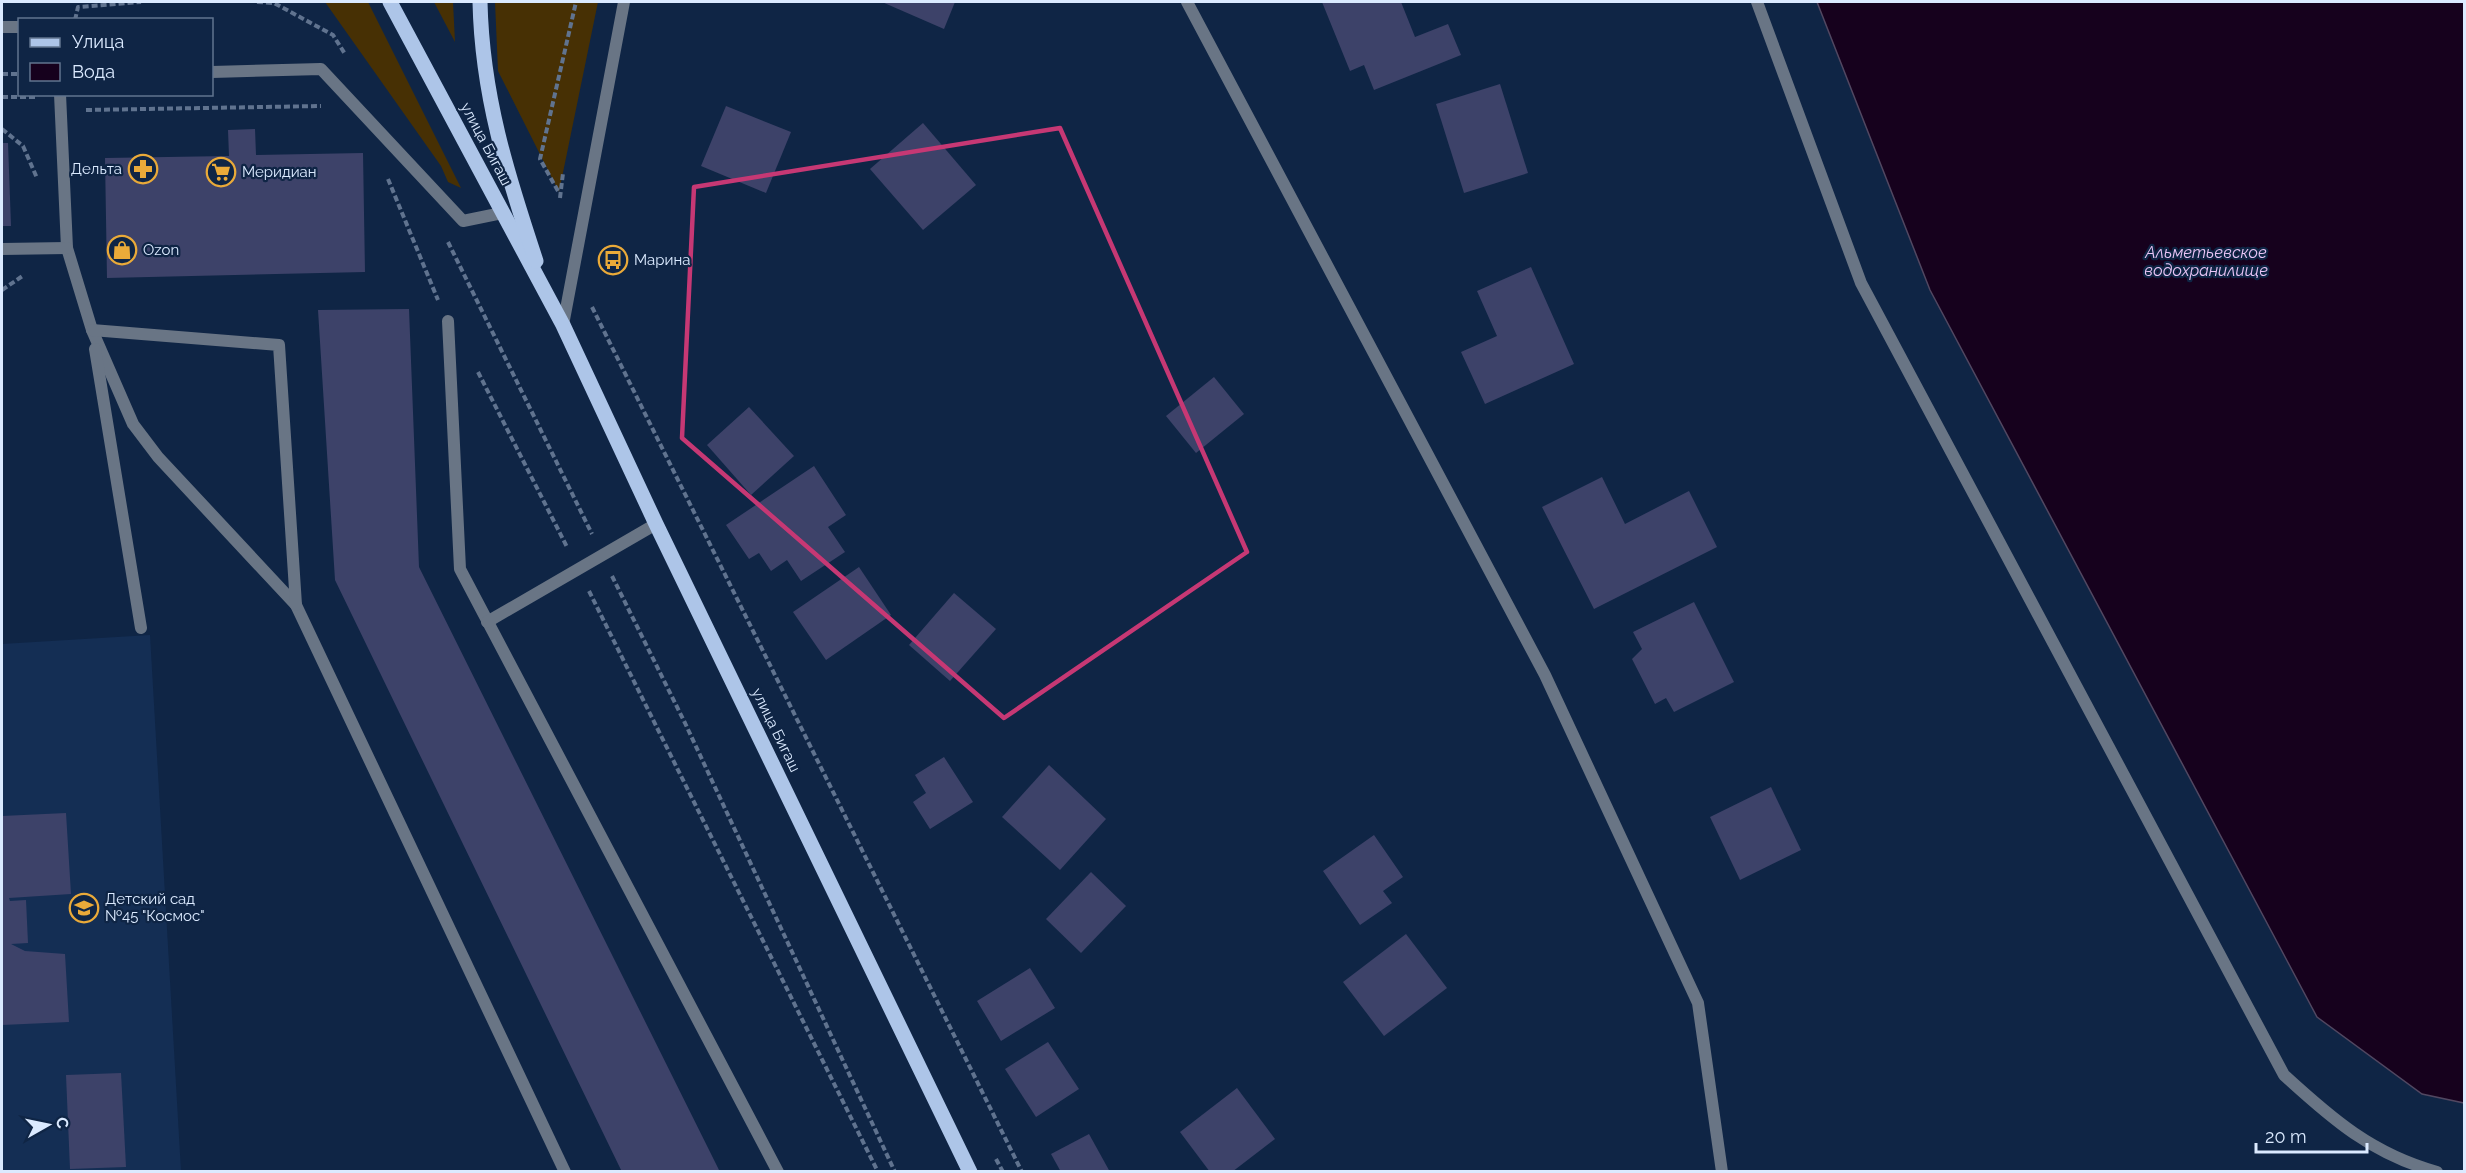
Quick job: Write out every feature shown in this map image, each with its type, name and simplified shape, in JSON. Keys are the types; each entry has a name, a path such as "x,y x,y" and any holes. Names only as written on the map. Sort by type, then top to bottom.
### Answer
{"main road":[{"name":"улица Бигаш","path":"390,2 563,325 656,524 969,1172"},
{"name":"улица Бигаш","path":"480,2 488,94 504,167 550,304"}],"street":[{"path":"563,325 624,2"},
{"path":"1187,2 1545,675 1698,1003 1722,1172"},
{"path":"1757,2 1861,283 2284,1075 2338,1124 2403,1162 2437,1172"},
{"path":"2,27 18,27"},
{"path":"213,72 321,69 463,221 502,213"},
{"path":"60,96 67,248 92,330 133,424 158,457 296,605 565,1172"},
{"path":"2,249 67,248"},
{"path":"448,321 460,569 778,1172"},
{"path":"92,330 279,345 296,605"},
{"path":"92,330 141,628"},
{"path":"486,622 656,524"}],"path":[{"path":"75,18 78,7 141,2"},
{"path":"561,203 558,192 540,159 576,2"},
{"path":"2,74 18,74"},
{"path":"2,97 33,96 61,110 333,106 370,122"},
{"path":"558,192 564,170"},
{"path":"386,171 415,248 448,321"},
{"path":"446,238 690,733 895,1172"},
{"path":"573,270 1022,1172"},
{"path":"476,369 579,569 878,1172"}],"highlighted area":[{"path":"1060,128 1247,552 1004,718 682,438 694,187"}],"shaded area":[{"path":"325,2 368,2 461,188 448,182 441,166"},
{"path":"434,2 453,2 455,42"},
{"path":"495,2 598,2 559,192 498,71"},
{"name":"Детский сад №45 \"Космос\"","path":"150,635 181,1171 2,1172 2,644"}],"water":[{"name":"Альметьевское водохранилище","path":"1817,2 2464,2 2464,1103 2422,1094 2317,1017 1930,290"}],"building":[{"path":"882,2 955,2 944,29"},
{"path":"1322,2 1401,2 1415,37 1448,24 1461,55 1374,90 1364,65 1350,71"},
{"path":"1500,84 1528,173 1464,193 1436,104"},
{"path":"726,106 791,132 766,193 701,166"},
{"path":"923,123 976,185 923,230 870,169"},
{"path":"255,129 256,155 363,153 365,272 107,278 105,158 229,156 228,130"},
{"path":"2,143 8,143 11,226 2,226"},
{"path":"1531,267 1574,364 1485,404 1461,352 1497,336 1477,291"},
{"path":"409,309 419,567 720,1172 622,1172 335,580 318,310"},
{"path":"1214,377 1244,414 1196,453 1166,416"},
{"path":"749,407 794,456 751,495 707,445"},
{"path":"814,466 846,515 828,527 845,552 801,581 787,560 771,571 759,553 749,559 726,525"},
{"path":"1602,477 1625,524 1689,491 1717,547 1594,609 1542,507"},
{"path":"859,567 891,615 826,660 793,612"},
{"path":"954,593 996,629 950,681 909,645"},
{"path":"1694,602 1734,682 1674,712 1666,698 1655,704 1632,659 1642,649 1633,632"},
{"path":"944,757 973,802 930,829 913,802 926,793 915,775"},
{"path":"1049,765 1106,819 1060,870 1002,817"},
{"path":"1771,787 1801,850 1740,880 1710,817"},
{"path":"66,813 71,894 9,898 10,901 26,900 28,943 11,944 25,951 65,954 69,1022 2,1025 2,816"},
{"path":"1374,835 1403,877 1383,891 1392,903 1360,925 1323,871"},
{"path":"1091,872 1126,906 1081,953 1046,919"},
{"path":"1406,934 1447,988 1384,1036 1343,982"},
{"path":"1030,968 1055,1008 1001,1041 977,1001"},
{"path":"1048,1042 1079,1089 1036,1117 1005,1069"},
{"path":"121,1073 126,1167 70,1169 66,1075"},
{"path":"1237,1088 1275,1139 1232,1172 1210,1172 1180,1132"},
{"path":"1089,1134 1110,1172 1061,1172 1051,1154"}],"place":[{"name":"Дельта","path":"143,169"},
{"name":"Меридиан","path":"221,172"},
{"name":"Ozon","path":"122,250"},
{"name":"Марина","path":"613,260"},
{"name":"Детский сад №45 \"Космос\"","path":"84,908"}]}
